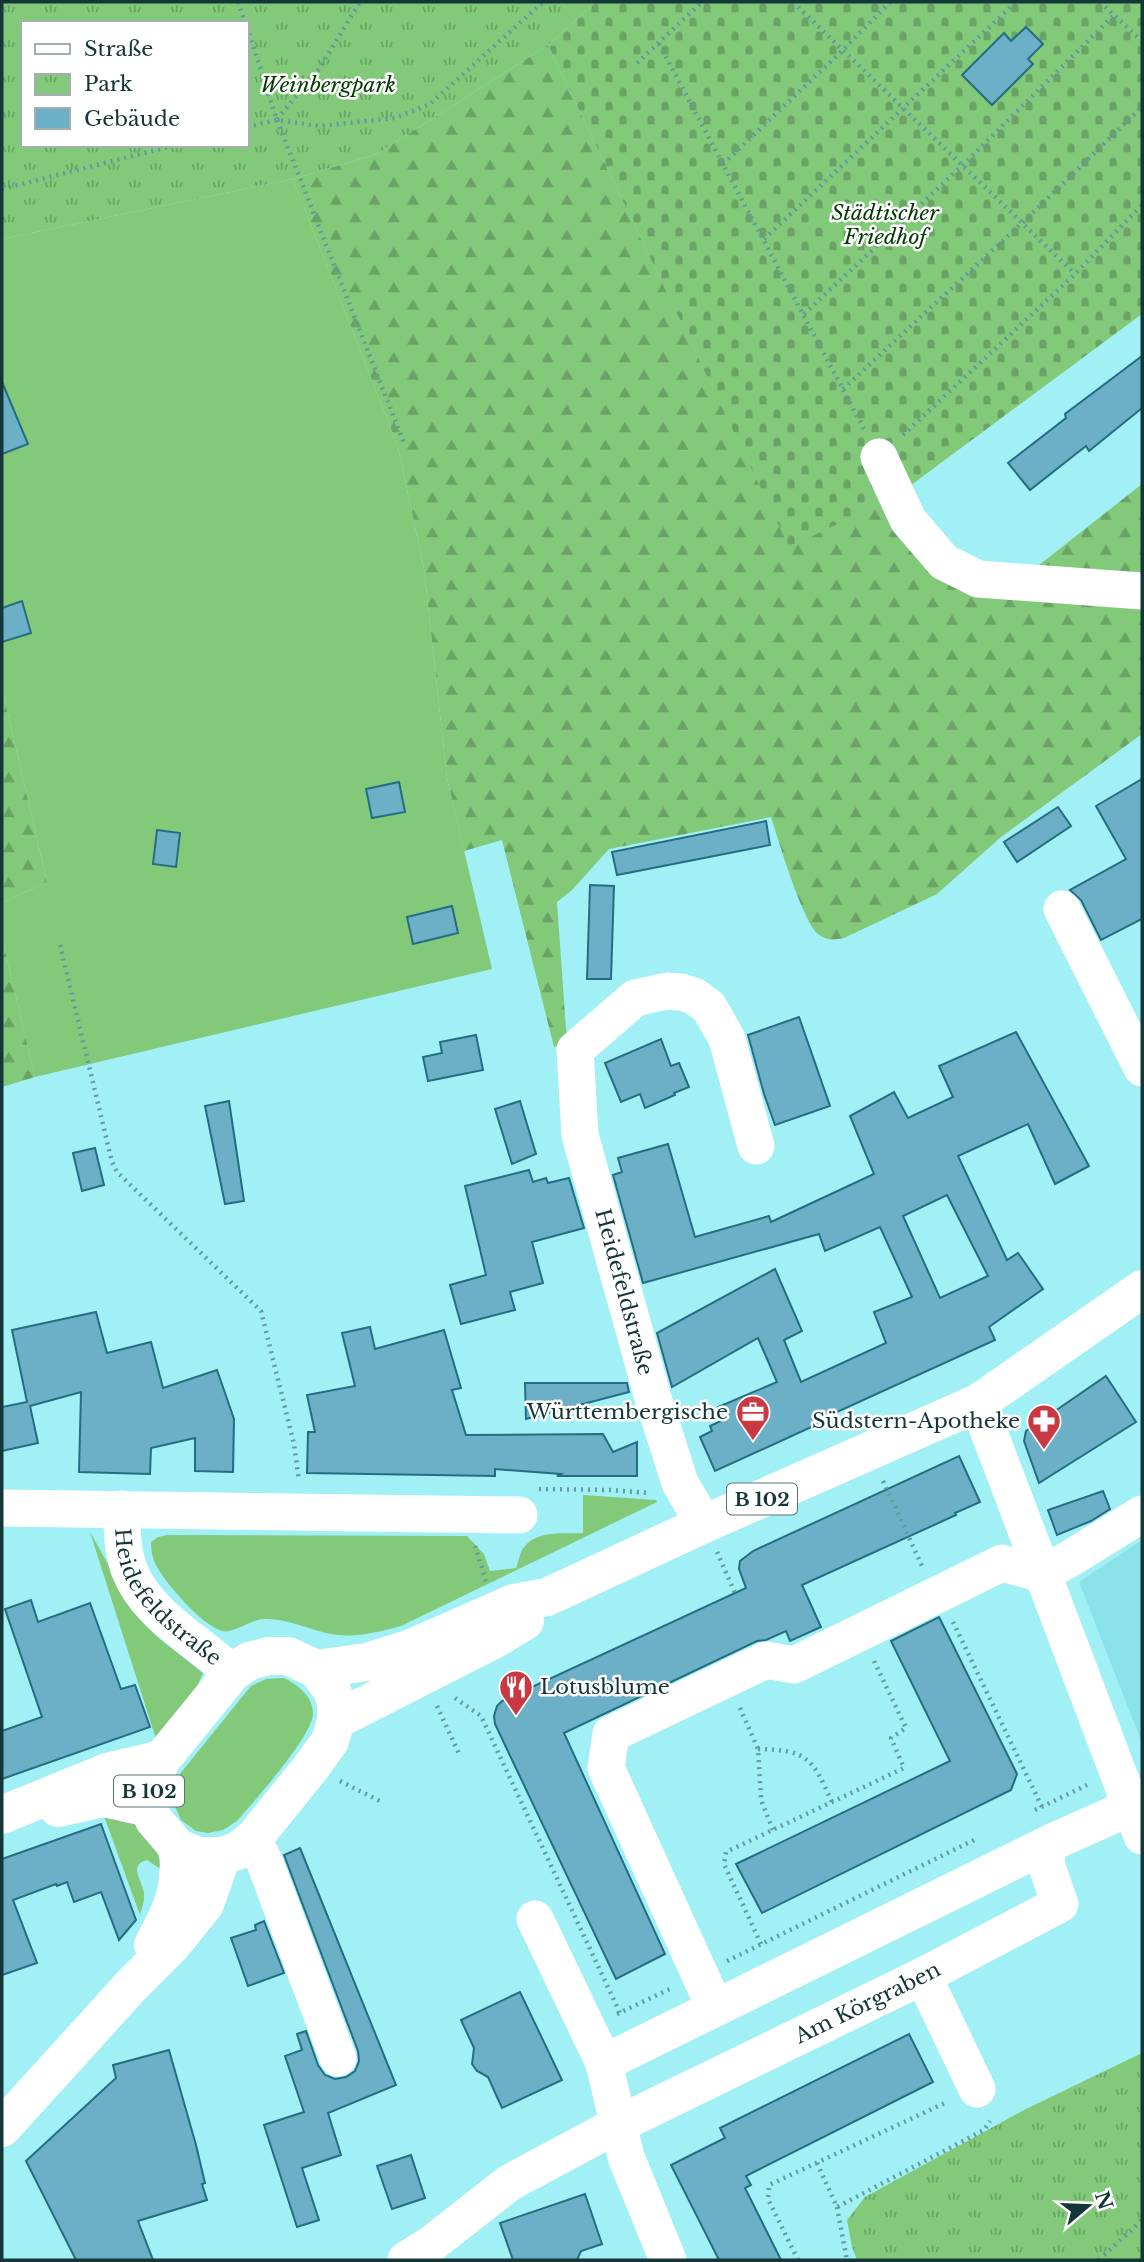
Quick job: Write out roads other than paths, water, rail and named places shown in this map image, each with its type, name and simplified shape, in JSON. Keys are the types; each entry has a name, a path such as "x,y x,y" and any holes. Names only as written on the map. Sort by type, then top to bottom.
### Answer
{"main road":[{"name":"B 102","path":"178,1848 154,1820 149,1808 149,1784 162,1759 232,1673 249,1661 268,1656 288,1656 316,1669 367,1662 410,1648 514,1603 547,1597 704,1524 978,1403 1142,1290"},
{"name":"B 102","path":"336,1720 520,1626 547,1597"},
{"path":"2,2128 130,1987 171,1946 205,1904 237,1848 312,1766 330,1741 336,1720 336,1704 332,1690 316,1669"},
{"name":"B 102","path":"2,1815 107,1772 162,1759"},
{"name":"B 102","path":"2,1821 104,1798 149,1808"},
{"path":"130,1987 168,1916 176,1895 180,1874 178,1848 198,1856 237,1848"}],"street":[{"path":"879,457 908,520 944,562 978,579 1142,591"},
{"path":"1062,909 1142,1068"},
{"name":"Heidefeldstraße","path":"704,1524 676,1471 580,1135 575,1050 635,998 667,991 694,996 709,1007 727,1038 756,1146"},
{"path":"604,2063 1048,1844 1137,1822 978,1403"},
{"name":"Heidefeldstraße","path":"2,1508 519,1515"},
{"name":"Heidefeldstraße","path":"122,1509 122,1540 138,1589 159,1613 232,1673"},
{"path":"715,2008 606,1768 611,1734 766,1660 794,1665 1002,1563 1042,1574 1142,1514"},
{"name":"Am Körgraben","path":"424,2255 509,2183 619,2124 923,1976 1066,1918 1046,1864 1048,1844"},
{"path":"237,1848 265,1863 338,2058"},
{"path":"535,1919 604,2063 626,2157 668,2260"},
{"path":"923,1976 977,2089"}],"place":[{"name":"Württembergische","path":"753,1442"},
{"name":"Südstern-Apotheke","path":"1044,1451"},
{"name":"Lotusblume","path":"516,1717"}],"park label":[{"name":"Weinbergpark","path":"328,85"},
{"name":"Städtischer Friedhof","path":"885,225"}]}
